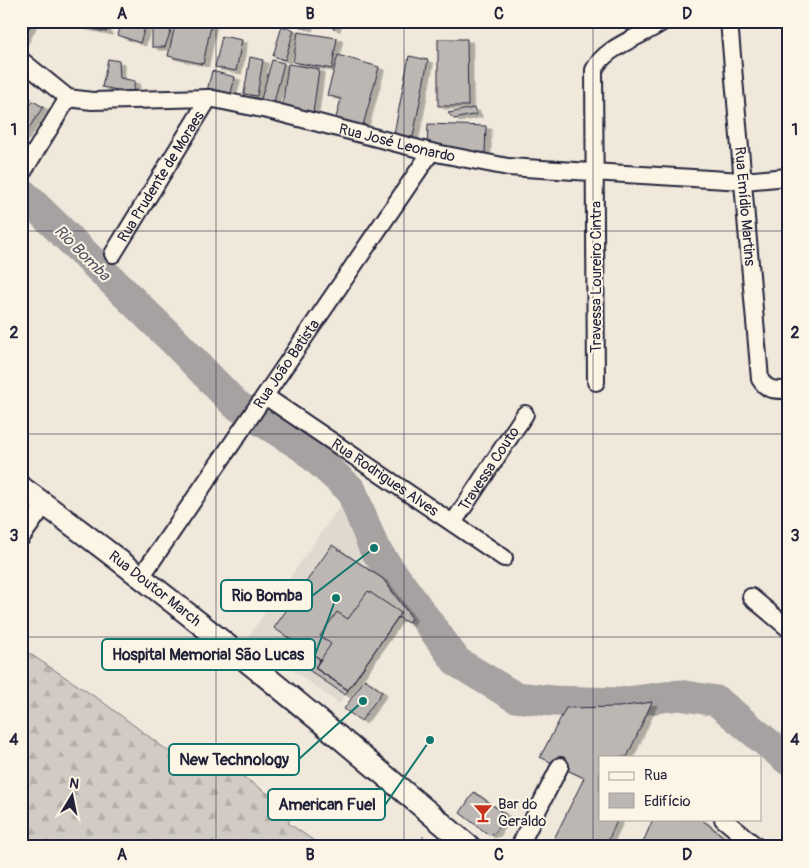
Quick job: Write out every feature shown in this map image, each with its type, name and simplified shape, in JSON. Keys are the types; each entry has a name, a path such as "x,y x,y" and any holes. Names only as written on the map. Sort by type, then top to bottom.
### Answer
{"main road":[{"name":"Rua Doutor March","path":"21,487 141,577 344,741 470,847"}],"street":[{"name":"Travessa Loureiro Cintra","path":"596,382 594,70 598,61 605,54 652,30 664,21"},
{"name":"Rua Emídio Martins","path":"729,21 760,379 769,389 788,390"},
{"path":"21,60 68,98 21,175"},
{"name":"Rua José Leonardo","path":"68,98 92,101 209,98 272,111 432,152 508,167 744,181 788,177"},
{"name":"Rua Prudente de Moraes","path":"113,254 209,98"},
{"name":"Rua João Batista","path":"141,577 432,152"},
{"name":"Rua Rodrigues Alves","path":"265,396 504,558"},
{"name":"Travessa Couto","path":"453,523 525,414"},
{"path":"21,538 44,504"},
{"path":"751,597 788,628"},
{"path":"519,847 560,766"},
{"path":"724,820 757,847"}],"shaded area":[{"path":"343,502 364,557 383,579 408,623 398,617 339,704 248,637"}],"green space":[{"path":"21,648 100,700 195,771 208,753 295,812 288,823 323,847 21,847"},
{"path":"423,836 437,847 418,847"}],"building":[{"path":"21,21 28,21 31,24 21,44"},
{"path":"79,21 102,21 107,32 78,26"},
{"path":"122,21 147,21 140,43 118,35"},
{"path":"176,21 212,21 203,64 168,56"},
{"path":"297,21 309,21 307,28 296,25"},
{"path":"324,21 337,21 334,29"},
{"path":"152,23 171,30 165,47 152,47"},
{"path":"282,26 294,30 285,60 273,56"},
{"path":"298,32 337,38 332,69 293,62"},
{"path":"222,36 242,40 236,71 215,67"},
{"path":"438,39 467,39 468,106 438,106"},
{"path":"338,55 379,67 362,129 335,121 341,99 327,95"},
{"path":"409,56 428,60 413,137 394,134"},
{"path":"250,57 263,60 257,96 244,94"},
{"path":"108,59 119,61 120,78 135,81 133,93 102,87"},
{"path":"272,60 284,63 274,102 261,99"},
{"path":"288,64 319,69 313,113 282,108"},
{"path":"212,71 235,77 230,97 207,91"},
{"path":"21,93 27,96 21,106"},
{"path":"33,101 43,107 23,137 21,137 21,119"},
{"path":"474,108 477,114 454,119 448,113"},
{"path":"428,124 486,126 485,153 427,151"},
{"path":"332,545 383,579 411,617 408,623 398,617 348,690 315,668 320,659 274,628"},
{"path":"368,591 401,613 348,690 315,668 331,644 320,636 337,612 348,619"},
{"path":"288,637 320,659 315,668 348,690 345,695 297,662 292,653"},
{"path":"365,679 382,692 361,721 344,709"},
{"path":"652,702 627,756 599,756 599,820 618,820 605,847 550,847 584,778 540,757 566,708 619,707"},
{"name":"Bar do Geraldo","path":"474,792 505,814 495,833 489,835 460,813"},
{"path":"653,820 702,820 725,838 718,847 641,847"}],"waterway":[{"name":"Rio Bomba","path":"21,192 175,342 235,404 303,447 351,490 374,548 457,662 515,697 553,701 619,703 679,695 717,701 788,760"}],"place":[{"name":"Rio Bomba","path":"374,548"},
{"name":"Hospital Memorial São Lucas","path":"336,598"},
{"name":"New Technology","path":"363,701"},
{"name":"American Fuel","path":"430,740"},
{"name":"Bar do Geraldo","path":"483,813"}]}
